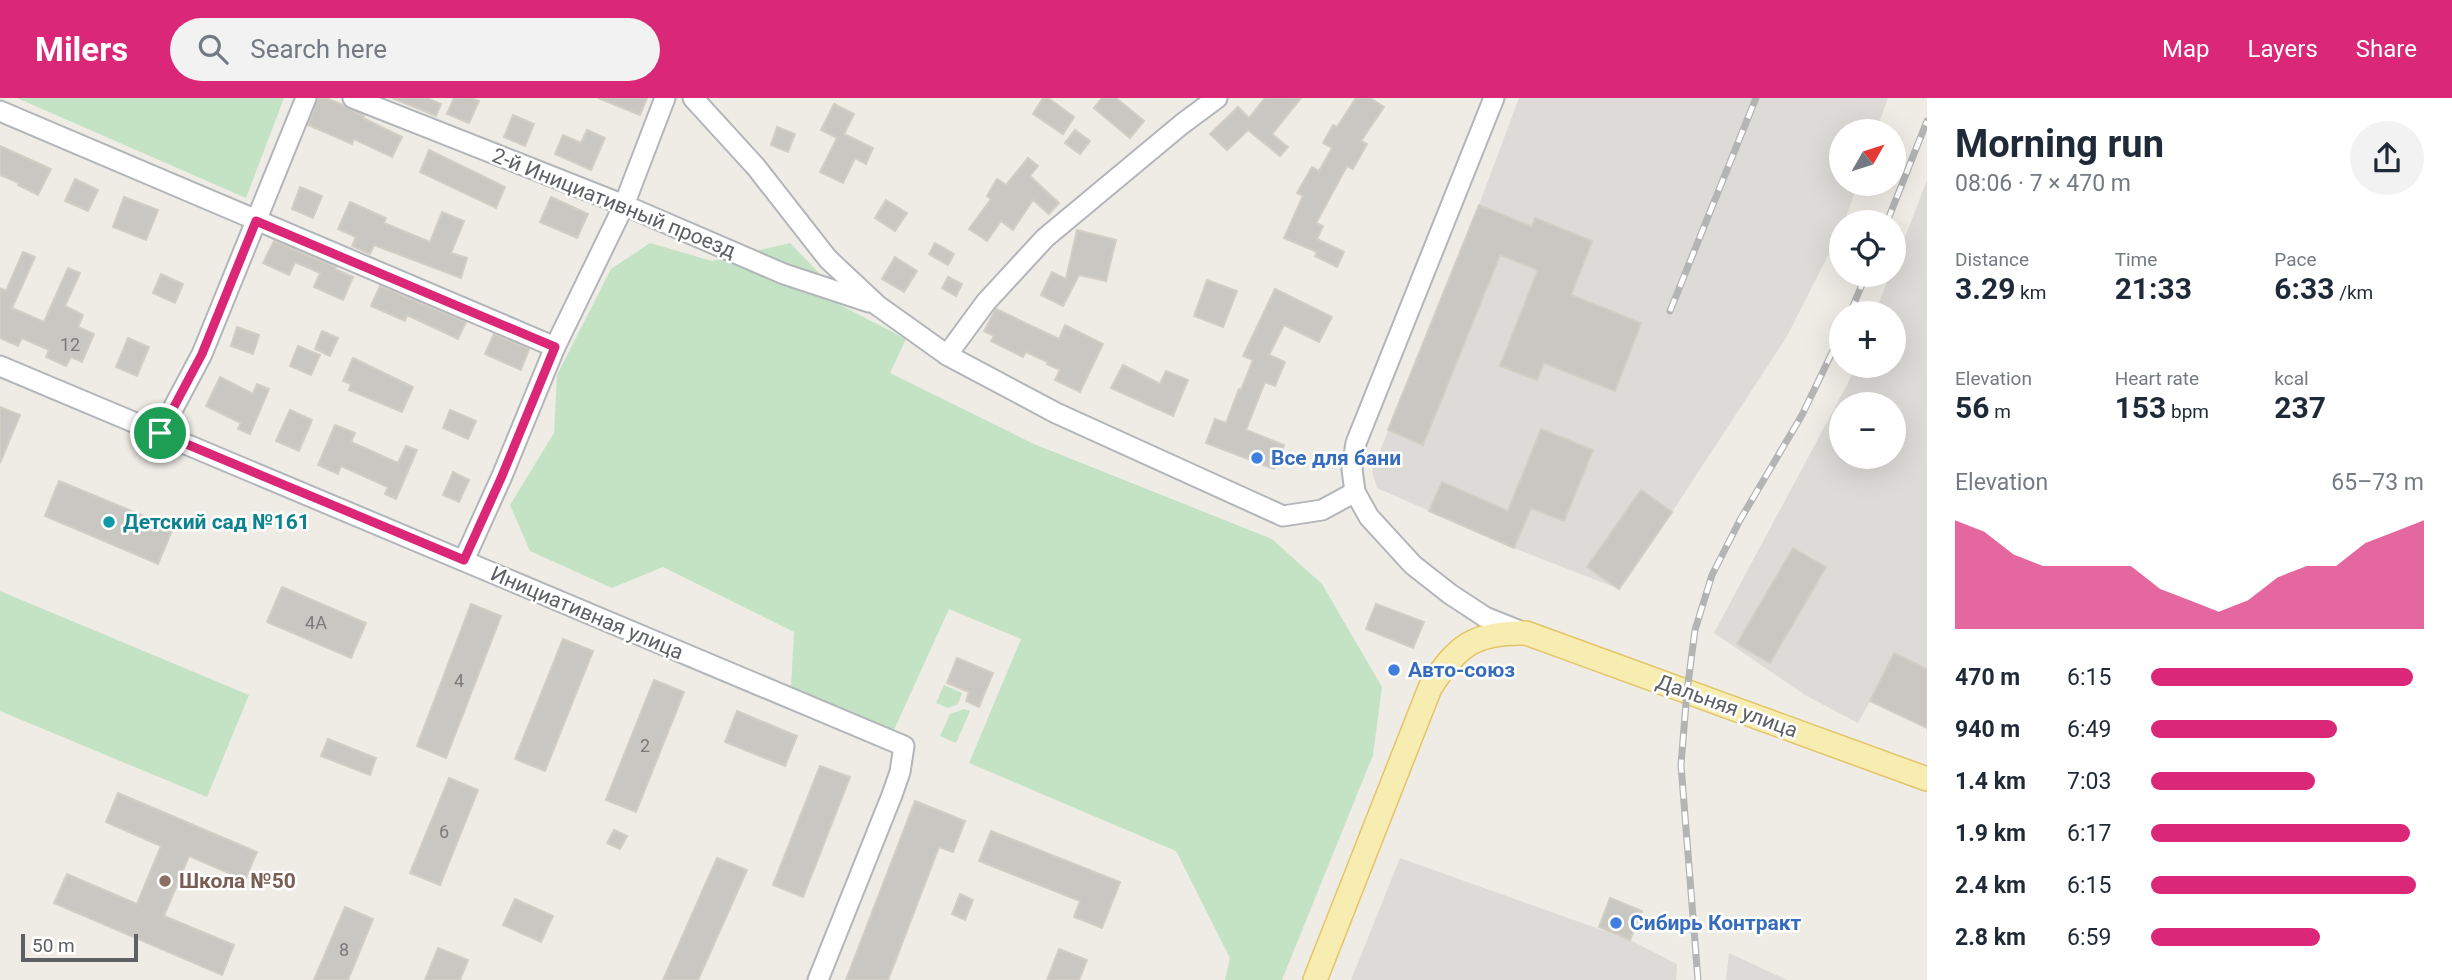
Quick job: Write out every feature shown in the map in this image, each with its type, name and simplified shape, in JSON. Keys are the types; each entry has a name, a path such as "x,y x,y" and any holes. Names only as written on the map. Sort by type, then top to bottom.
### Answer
{"main road":[{"path":"1315,980 1430,688 1446,662 1466,645 1502,633 1526,634"},
{"name":"Дальняя улица","path":"1526,634 1927,779"}],"street":[{"path":"160,433 202,354 306,98"},
{"name":"2-й Инициативный проезд","path":"353,98 624,205 784,274 877,305"},
{"path":"464,560 555,347 624,205 666,98"},
{"path":"693,98 756,167 828,259 877,305 947,355 1056,413 1283,516 1322,510 1355,492"},
{"path":"947,355 986,302 1045,238 1217,98"},
{"path":"1494,98 1356,443 1352,469 1355,492 1369,517 1413,565 1485,617 1526,634"},
{"path":"0,111 555,347"},
{"name":"Инициативная улица","path":"0,366 904,746 900,772 892,795 817,980"}],"shaded area":[{"path":"1519,98 1888,98 1880,119 1829,119 1829,196 1854,196 1848,210 1829,210 1829,254 1786,338 1619,589 1514,548 1377,488 1372,471"},
{"path":"1927,180 1927,728 1870,701 1858,723 1805,695 1714,633 1829,418 1829,469 1906,469 1906,392 1843,392 1850,378 1906,378 1906,301 1880,301 1885,287 1906,287 1906,235"},
{"path":"1400,858 1630,940 1677,964 1676,980 1351,980"},
{"path":"1729,953 1787,980 1726,980"}],"green space":[{"path":"17,98 284,98 246,198"},
{"path":"650,243 712,261 790,243 819,273 813,291 906,339 890,373 1034,444 1272,539 1322,584 1382,687 1373,755 1282,980 1225,980 1230,958 1176,851 969,763 1021,639 949,609 894,730 791,687 794,632 663,567 612,588 530,551 510,505 554,433 557,375 611,269"},
{"path":"0,591 249,695 207,797 0,711"},
{"path":"944,685 962,693 958,704 948,708 936,703"},
{"path":"964,709 970,711 956,743 940,736 950,714"}],"building":[{"path":"318,98 326,98 343,105 402,137 392,157 354,139 352,144 308,125"},
{"path":"392,98 427,98 441,104 436,116"},
{"path":"454,98 479,101 469,123 447,114"},
{"path":"598,98 647,98 640,115"},
{"path":"1043,98 1048,98 1074,117 1063,134 1033,114"},
{"path":"1102,98 1116,98 1144,121 1130,138 1094,108"},
{"path":"1265,98 1301,98 1272,134 1288,147 1280,156 1248,130 1227,150 1210,134 1238,107 1249,118"},
{"path":"1356,98 1370,98 1384,107 1361,141 1367,144 1353,169 1347,166 1316,223 1323,226 1317,239 1344,252 1337,267 1315,256 1317,252 1284,238 1303,196 1297,193 1312,167 1319,171 1332,148 1323,143 1333,125 1337,127"},
{"path":"834,104 854,114 844,134 873,148 866,164 855,158 843,183 820,172 837,138 821,130"},
{"path":"513,115 534,124 525,146 504,137"},
{"path":"777,127 795,134 788,152 771,145"},
{"path":"587,130 605,138 591,170 555,154 563,135 581,143"},
{"path":"1075,130 1090,141 1080,154 1065,143"},
{"path":"0,146 51,169 38,195 0,175"},
{"path":"429,150 505,187 496,208 420,172"},
{"path":"1028,158 1038,166 1030,176 1059,203 1049,214 1033,200 1013,230 1001,221 987,241 969,229 991,199 987,196 997,179 1006,185"},
{"path":"75,179 98,190 88,211 65,201"},
{"path":"300,187 322,196 313,218 292,209"},
{"path":"124,197 158,210 146,240 113,227"},
{"path":"551,197 588,214 577,238 540,222"},
{"path":"886,200 907,213 895,231 875,218"},
{"path":"350,202 386,218 384,223 430,242 442,212 464,221 451,253 467,258 461,278 374,245 370,254 352,246 356,237 338,229"},
{"path":"1479,205 1532,227 1535,218 1592,241 1571,295 1641,323 1615,391 1544,363 1537,380 1500,366 1538,270 1500,255 1423,445 1388,430"},
{"path":"1077,230 1116,240 1106,281 1079,275 1063,306 1041,295 1052,272 1066,279"},
{"path":"274,241 353,277 343,300 314,287 320,273 295,262 289,275 263,263"},
{"path":"935,243 954,254 948,265 929,254"},
{"path":"23,252 35,257 12,308 44,322 68,268 80,273 65,306 83,315 78,327 94,334 82,362 71,357 66,366 46,357 49,350 22,338 18,346 0,338 0,288 6,291"},
{"path":"895,257 917,271 904,292 882,279"},
{"path":"161,274 183,284 175,303 153,293"},
{"path":"948,277 962,284 956,296 942,288"},
{"path":"1207,280 1237,291 1223,327 1194,316"},
{"path":"380,286 466,322 458,339 407,315 405,321 371,306"},
{"path":"1275,289 1332,317 1319,342 1284,325 1269,355 1285,362 1275,386 1265,382 1246,430 1284,445 1274,469 1206,443 1215,419 1226,423 1239,389 1241,390 1253,360 1243,356"},
{"path":"996,309 1059,339 1065,325 1103,344 1080,392 1055,380 1060,370 1047,364 1048,362 1026,352 1023,357 991,341 994,336 984,331"},
{"path":"237,327 259,335 253,354 231,346"},
{"path":"322,331 338,338 330,356 315,349"},
{"path":"494,334 529,349 521,370 485,354"},
{"path":"128,338 149,347 137,376 116,367"},
{"path":"298,346 320,355 311,375 290,366"},
{"path":"353,358 413,387 402,412 349,390 351,384 343,381"},
{"path":"1123,365 1160,384 1166,371 1188,380 1173,416 1111,388"},
{"path":"220,377 253,394 257,384 269,389 250,434 238,429 241,423 206,406"},
{"path":"0,407 20,415 0,463"},
{"path":"290,410 312,420 299,451 276,441"},
{"path":"450,410 476,421 468,439 443,428"},
{"path":"335,425 355,433 351,442 398,463 406,446 417,450 396,499 385,494 388,487 341,466 338,474 318,465"},
{"path":"1541,429 1593,450 1564,521 1531,508 1514,548 1429,511 1442,482 1508,511"},
{"path":"453,472 469,480 459,502 443,495"},
{"name":"Детский сад №161","path":"59,481 173,528 158,564 45,516"},
{"path":"1641,490 1672,512 1619,589 1587,567"},
{"path":"1793,548 1826,567 1770,663 1737,644"},
{"name":"Детский сад №161","path":"282,587 366,623 351,658 267,622"},
{"path":"471,604 501,616 446,758 417,746"},
{"path":"1376,604 1424,622 1413,648 1366,629"},
{"path":"563,639 593,651 545,771 515,759"},
{"path":"1894,653 1927,669 1927,728 1870,701"},
{"path":"957,658 993,673 979,707 966,701 969,692 947,683"},
{"path":"654,680 684,692 636,812 606,800"},
{"path":"737,711 797,736 785,766 725,742"},
{"path":"328,739 376,758 370,775 321,756"},
{"path":"820,766 850,777 803,897 773,885"},
{"path":"449,778 478,790 440,885 410,873"},
{"path":"118,793 257,852 245,880 189,856 164,916 234,945 222,975 54,903 67,874 137,904 161,846 106,822"},
{"path":"915,801 965,821 953,852 939,847 888,980 846,980"},
{"path":"614,830 627,836 620,849 607,843"},
{"path":"991,831 1120,882 1102,928 1074,917 1080,901 979,861"},
{"path":"717,858 747,870 698,980 663,980"},
{"path":"960,894 973,900 965,920 952,914"},
{"path":"1610,898 1642,911 1630,940 1599,927"},
{"path":"515,899 553,916 541,942 503,925"},
{"path":"345,907 373,919 348,980 314,980"},
{"path":"438,948 468,960 460,980 425,980"},
{"path":"1059,949 1087,960 1079,980 1047,980"}],"railway":[{"path":"1670,311 1756,98"},
{"path":"1892,210 1927,121"},
{"path":"1855,301 1861,287"},
{"path":"1698,980 1681,765 1695,630 1712,575 1740,520 1802,415 1829,359"}],"place":[{"name":"Все для бани","path":"1257,458"},
{"name":"Детский сад №161","path":"109,522"},
{"name":"Авто-союз","path":"1394,670"},
{"name":"Школа №50","path":"165,881"},
{"name":"Сибирь Контракт","path":"1616,923"}],"route":[{"path":"256,221 555,347 464,560 160,433 202,354 256,221"}]}
